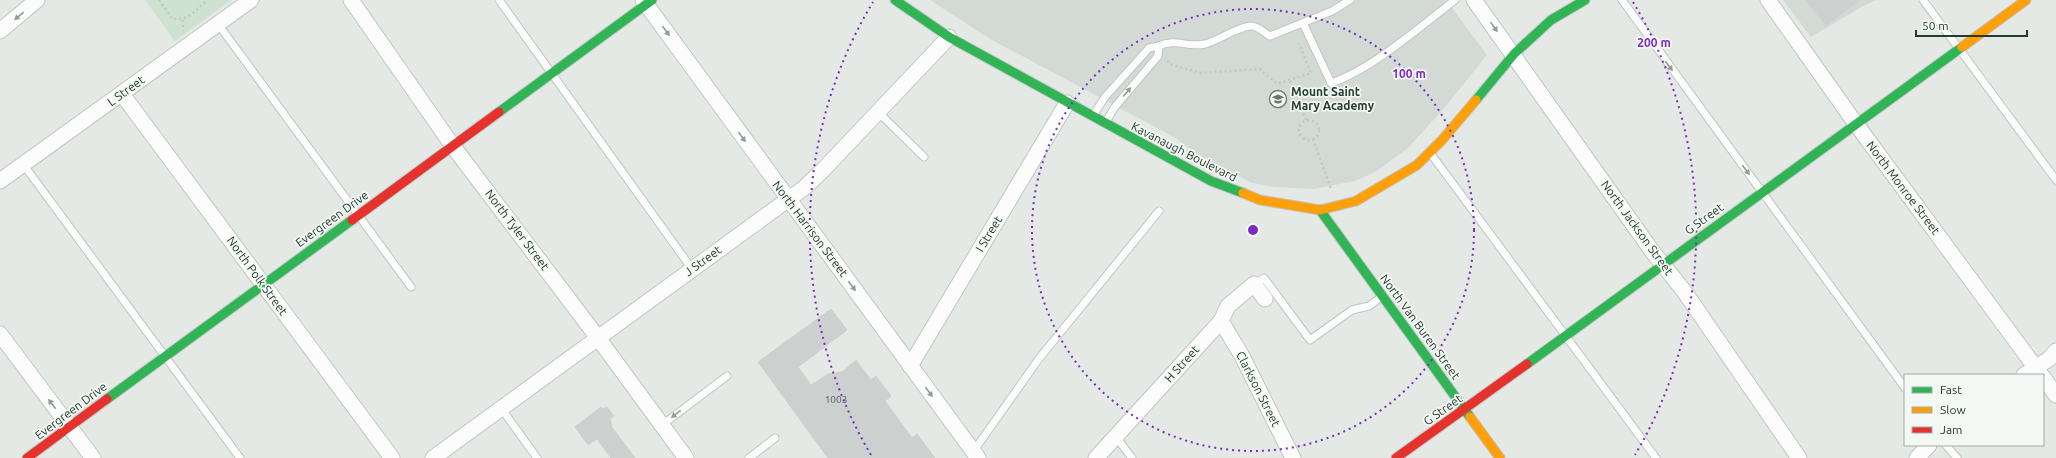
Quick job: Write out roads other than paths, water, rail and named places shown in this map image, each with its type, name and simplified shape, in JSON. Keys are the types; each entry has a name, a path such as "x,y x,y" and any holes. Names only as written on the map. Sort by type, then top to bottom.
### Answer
{"street":[{"path":"0,31 37,0"},
{"name":"L Street","path":"0,181 251,0"},
{"name":"North Tyler Street","path":"351,0 452,145 598,338 686,458"},
{"name":"Kavanaugh Boulevard","path":"895,0 949,37 1172,161 1234,191 1260,200 1320,210 1356,201 1418,165 1430,153 1514,54 1551,20 1585,0"},
{"name":"North Jackson Street","path":"1474,0 1514,54 1662,265 1684,291 1799,458"},
{"name":"North Monroe Street","path":"1768,0 2036,373"},
{"name":"G Street","path":"1396,458 2026,0"},
{"name":"Evergreen Drive","path":"27,458 552,73 647,1"},
{"name":"North Harrison Street","path":"647,1 787,199 975,455"},
{"name":"J Street","path":"433,458 804,188 823,170 949,37"},
{"name":"North Polk Street","path":"122,94 392,458"},
{"name":"I Street","path":"910,366 1067,103"},
{"name":"North Van Buren Street","path":"1320,210 1500,458"},
{"path":"1254,284 1265,299"},
{"name":"H Street","path":"1096,458 1221,320 1228,306 1254,284"},
{"name":"Clarkson Street","path":"1221,320 1242,356 1293,458"},
{"path":"0,334 93,458"},
{"path":"2036,373 2056,351"},
{"name":"North Monroe Street","path":"2044,382 2056,395"},
{"path":"1917,458 1929,446"}],"lane":[{"path":"499,0 692,269"},
{"path":"1093,116 1105,97 1149,48 1174,41 1187,44 1206,44 1250,26 1262,30 1270,36 1332,11 1350,0"},
{"path":"1303,23 1330,83 1343,79 1370,63 1455,0"},
{"path":"1622,0 1651,42 1763,192 1904,387"},
{"path":"1923,0 1958,50 2056,180"},
{"path":"218,24 411,287"},
{"path":"1105,124 1114,108 1158,56 1159,46"},
{"path":"878,112 924,157"},
{"path":"1430,153 1656,458"},
{"path":"23,164 240,458"},
{"path":"975,455 1038,360 1159,211"},
{"path":"1254,284 1264,278 1310,340 1352,310 1369,306 1382,296"},
{"path":"662,425 727,376"},
{"path":"501,408 537,458"},
{"path":"1116,437 1132,458"},
{"path":"748,458 775,438"},
{"path":"1947,446 1957,458"}],"place":[{"name":"Mount Saint Mary Academy","path":"1278,99"}]}
